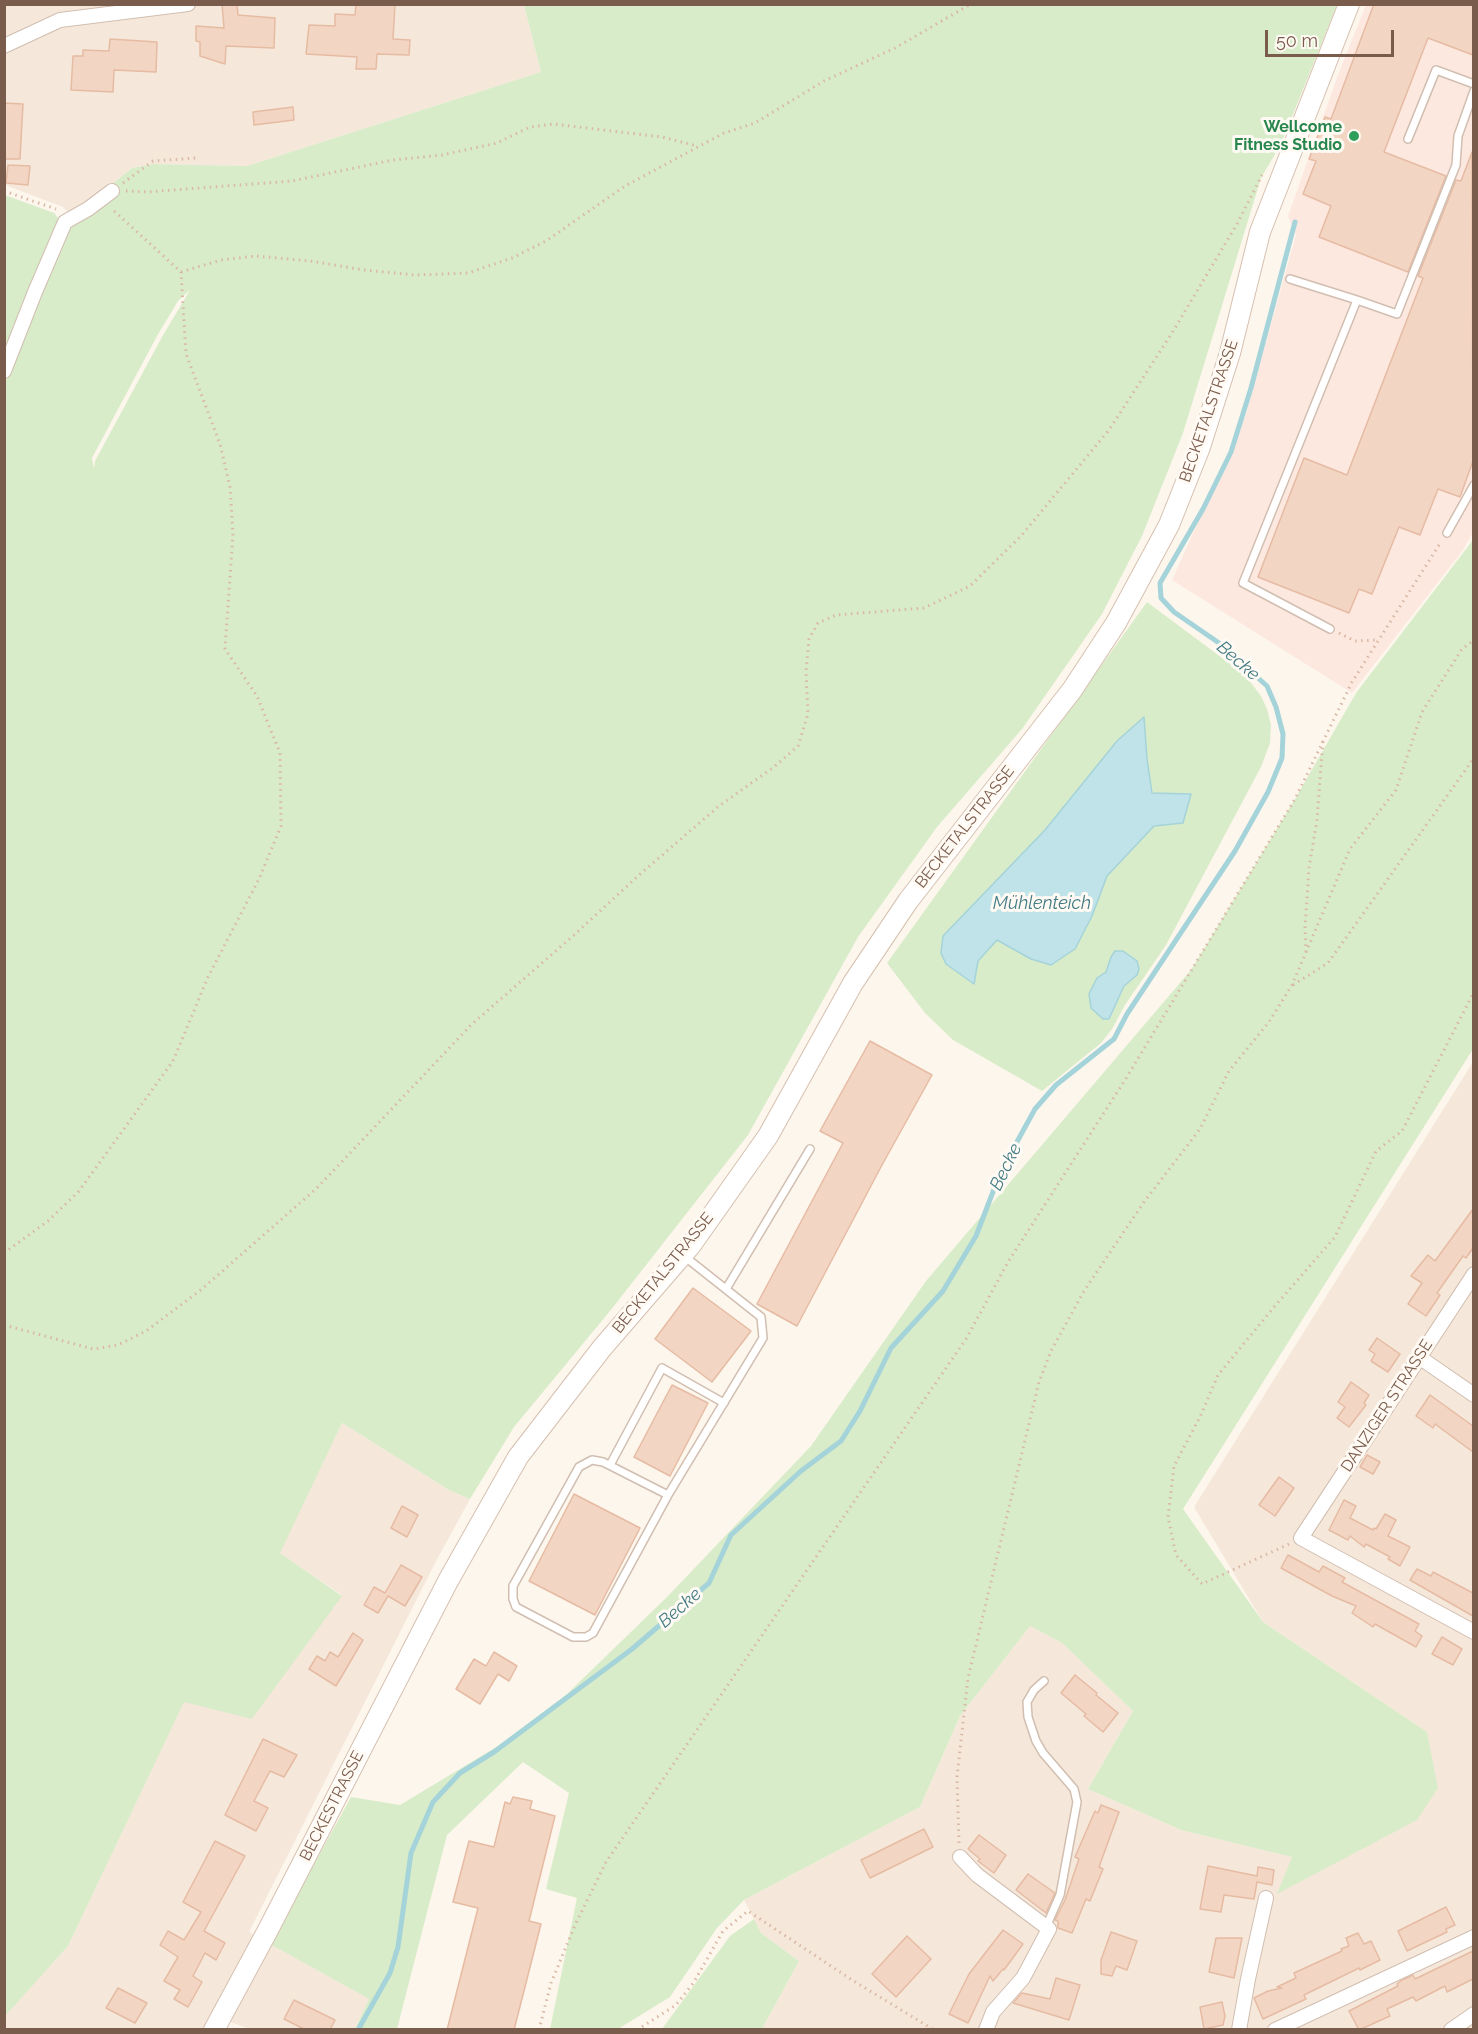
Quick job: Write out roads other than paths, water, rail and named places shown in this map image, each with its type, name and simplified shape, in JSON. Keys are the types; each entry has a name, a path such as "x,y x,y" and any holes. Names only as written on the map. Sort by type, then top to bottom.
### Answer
{"main road":[{"name":"BECKETALSTRASSE","path":"448,1581 518,1457 602,1348 682,1255 768,1136 853,983 908,901 1072,690 1116,623 1169,525 1200,447 1230,353 1260,232 1349,4"},
{"name":"BECKESTRASSE","path":"214,2030 448,1581"}],"street":[{"path":"4,46 60,20 188,4"},
{"path":"4,371 65,222 107,195"},
{"name":"DANZIGER STRASSE","path":"1473,1274 1301,1538 1473,1632"},
{"path":"1419,1357 1473,1395"},
{"path":"960,1857 977,1875 1049,1929 1023,1978 993,2012 986,2030"},
{"path":"1239,2030 1266,1898"},
{"path":"1275,2030 1473,1937"},
{"path":"1451,2030 1473,2014"}],"lane":[{"path":"1408,138 1436,70 1473,84"},
{"path":"1290,279 1397,314 1456,165 1458,136 1473,91"},
{"path":"1330,629 1243,583 1358,300"},
{"path":"1447,533 1473,485"},
{"path":"726,1289 810,1149"},
{"path":"668,1495 603,1462 592,1460 579,1467 513,1586 513,1599 516,1607 573,1638 586,1637 593,1633 668,1495 764,1338 760,1317 682,1255"},
{"path":"610,1465 662,1368 724,1403"},
{"path":"1044,1681 1034,1690 1027,1702 1028,1717 1036,1741 1043,1753 1074,1789 1077,1802 1060,1895 1046,1927"}],"water":[{"name":"Mühlenteich","path":"1144,717 1152,793 1191,794 1183,823 1154,826 1107,876 1092,916 1075,949 1051,965 1031,959 997,940 978,961 974,984 946,964 941,953 943,936 1045,830 1117,741"},
{"path":"1115,951 1123,951 1137,961 1139,969 1137,975 1124,986 1109,1019 1103,1019 1091,1008 1089,994 1097,978 1106,972"}],"waterway":[{"name":"Becke","path":"358,2030 390,1973 398,1947 411,1853 433,1802 460,1773 494,1752 632,1649 709,1583 731,1535 801,1471 841,1441 860,1411 891,1348 943,1291 976,1236 1001,1171 1035,1109 1056,1085 1114,1039 1127,1014 1235,851 1268,792 1282,758 1283,734 1276,707 1267,686 1219,643 1174,612 1161,598 1160,583 1203,509 1231,452 1251,388 1295,222"}],"place":[{"name":"Wellcome Fitness Studio","path":"1354,136"}]}
